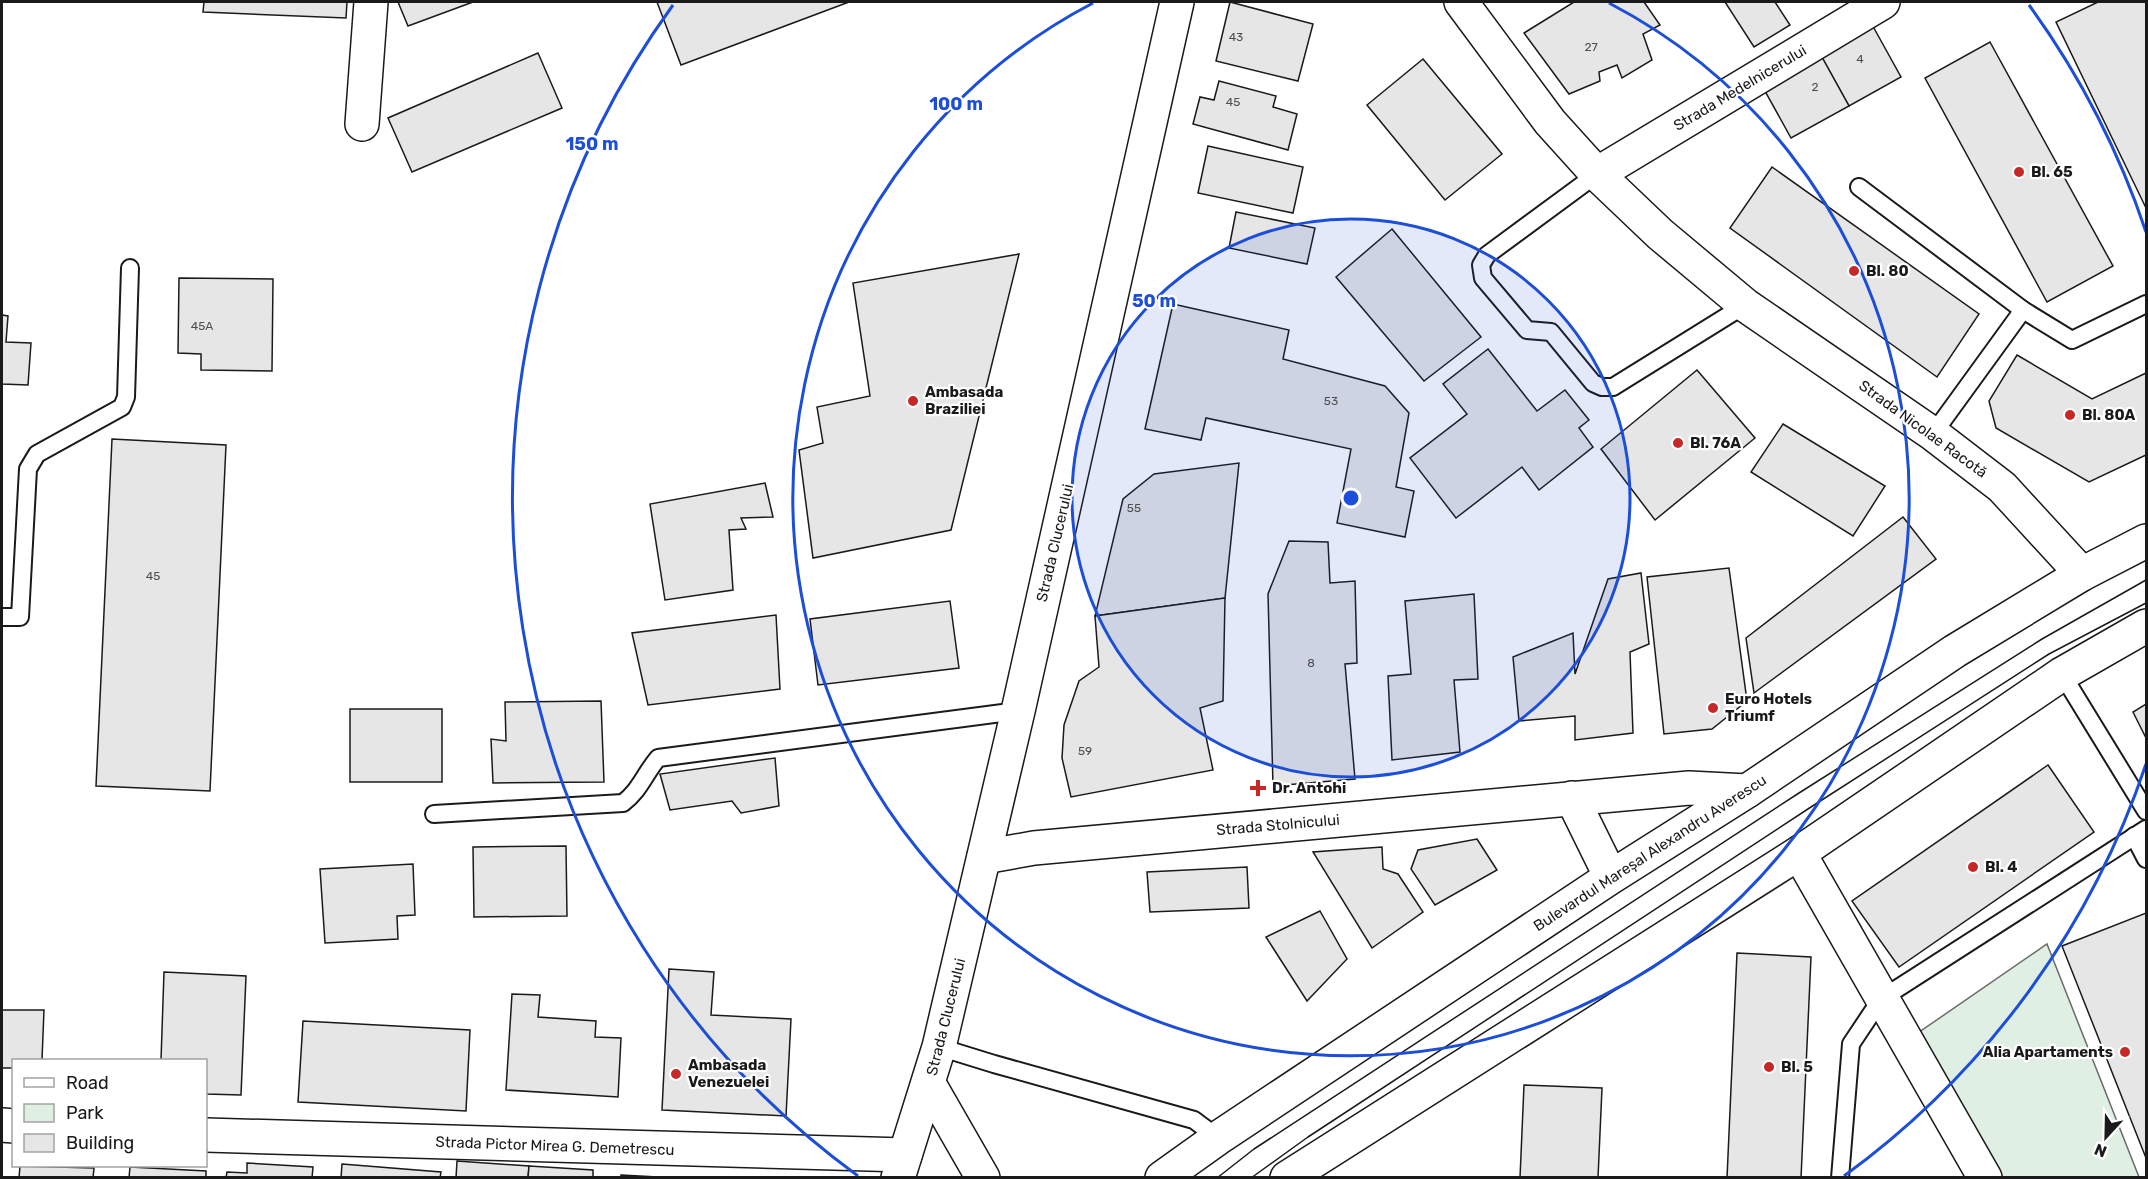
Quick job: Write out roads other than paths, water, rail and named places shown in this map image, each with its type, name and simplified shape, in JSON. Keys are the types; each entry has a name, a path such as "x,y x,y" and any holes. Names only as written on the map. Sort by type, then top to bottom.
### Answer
{"street":[{"path":"362,124 371,2"},
{"name":"Strada Clucerului","path":"902,1166 939,1047 984,857 1177,2"},
{"name":"Strada Medelnicerului","path":"1597,174 1883,2"},
{"name":"Strada Nicolae Racotă","path":"1476,6 1550,122 1597,174 1660,234 1745,305 1933,434 2002,487 2082,574"},
{"name":"Bulevardul Mareșal Alexandru Averescu","path":"1162,1178 1218,1138 1601,883 1747,791 1954,651 2082,574 2146,541"},
{"path":"1287,1178 1799,853 2062,674 2146,626"},
{"name":"Strada Stolnicului","path":"984,857 1034,848 1572,798 1689,788 1747,791"},
{"path":"1572,798 1604,863"},
{"path":"1799,853 1985,1178"},
{"name":"Strada Clucerului","path":"929,1084 983,1178"},
{"name":"Strada Pictor Mirea G. Demetrescu","path":"207,1135 902,1166"}],"lane":[{"path":"1597,174 1487,255 1480,265 1483,278 1527,330 1551,332 1593,383 1602,387 1613,387 1745,305"},
{"path":"1859,187 2023,310 2072,340 2146,304"},
{"path":"2,617 20,617 28,469 37,454 122,406 126,397 130,268"},
{"path":"1933,434 2023,310"},
{"path":"2062,674 2146,811"},
{"path":"434,814 623,804 636,792 646,773 658,758 1018,711"},
{"path":"1840,1178 1851,1044 1881,999 2140,833 2146,859"},
{"path":"939,1047 1194,1120 1218,1138"}],"tram line":[{"path":"1217,1178 1254,1149 1799,793 2042,639 2146,580"},
{"path":"1251,1178 1308,1137 2049,654 2146,603"}],"place":[{"name":"Bl. 65","path":"2019,172"},
{"name":"Bl. 80","path":"1854,271"},
{"name":"Ambasada Braziliei","path":"913,401"},
{"name":"Bl. 80A","path":"2070,415"},
{"name":"Bl. 76A","path":"1678,443"},
{"name":"Euro Hotels Triumf","path":"1713,708"},
{"name":"Dr. Antohi","path":"1258,788"},
{"name":"Bl. 4","path":"1973,867"},
{"name":"Alia Apartaments","path":"2125,1052"},
{"name":"Bl. 5","path":"1769,1067"},
{"name":"Ambasada Venezuelei","path":"676,1074"}]}
